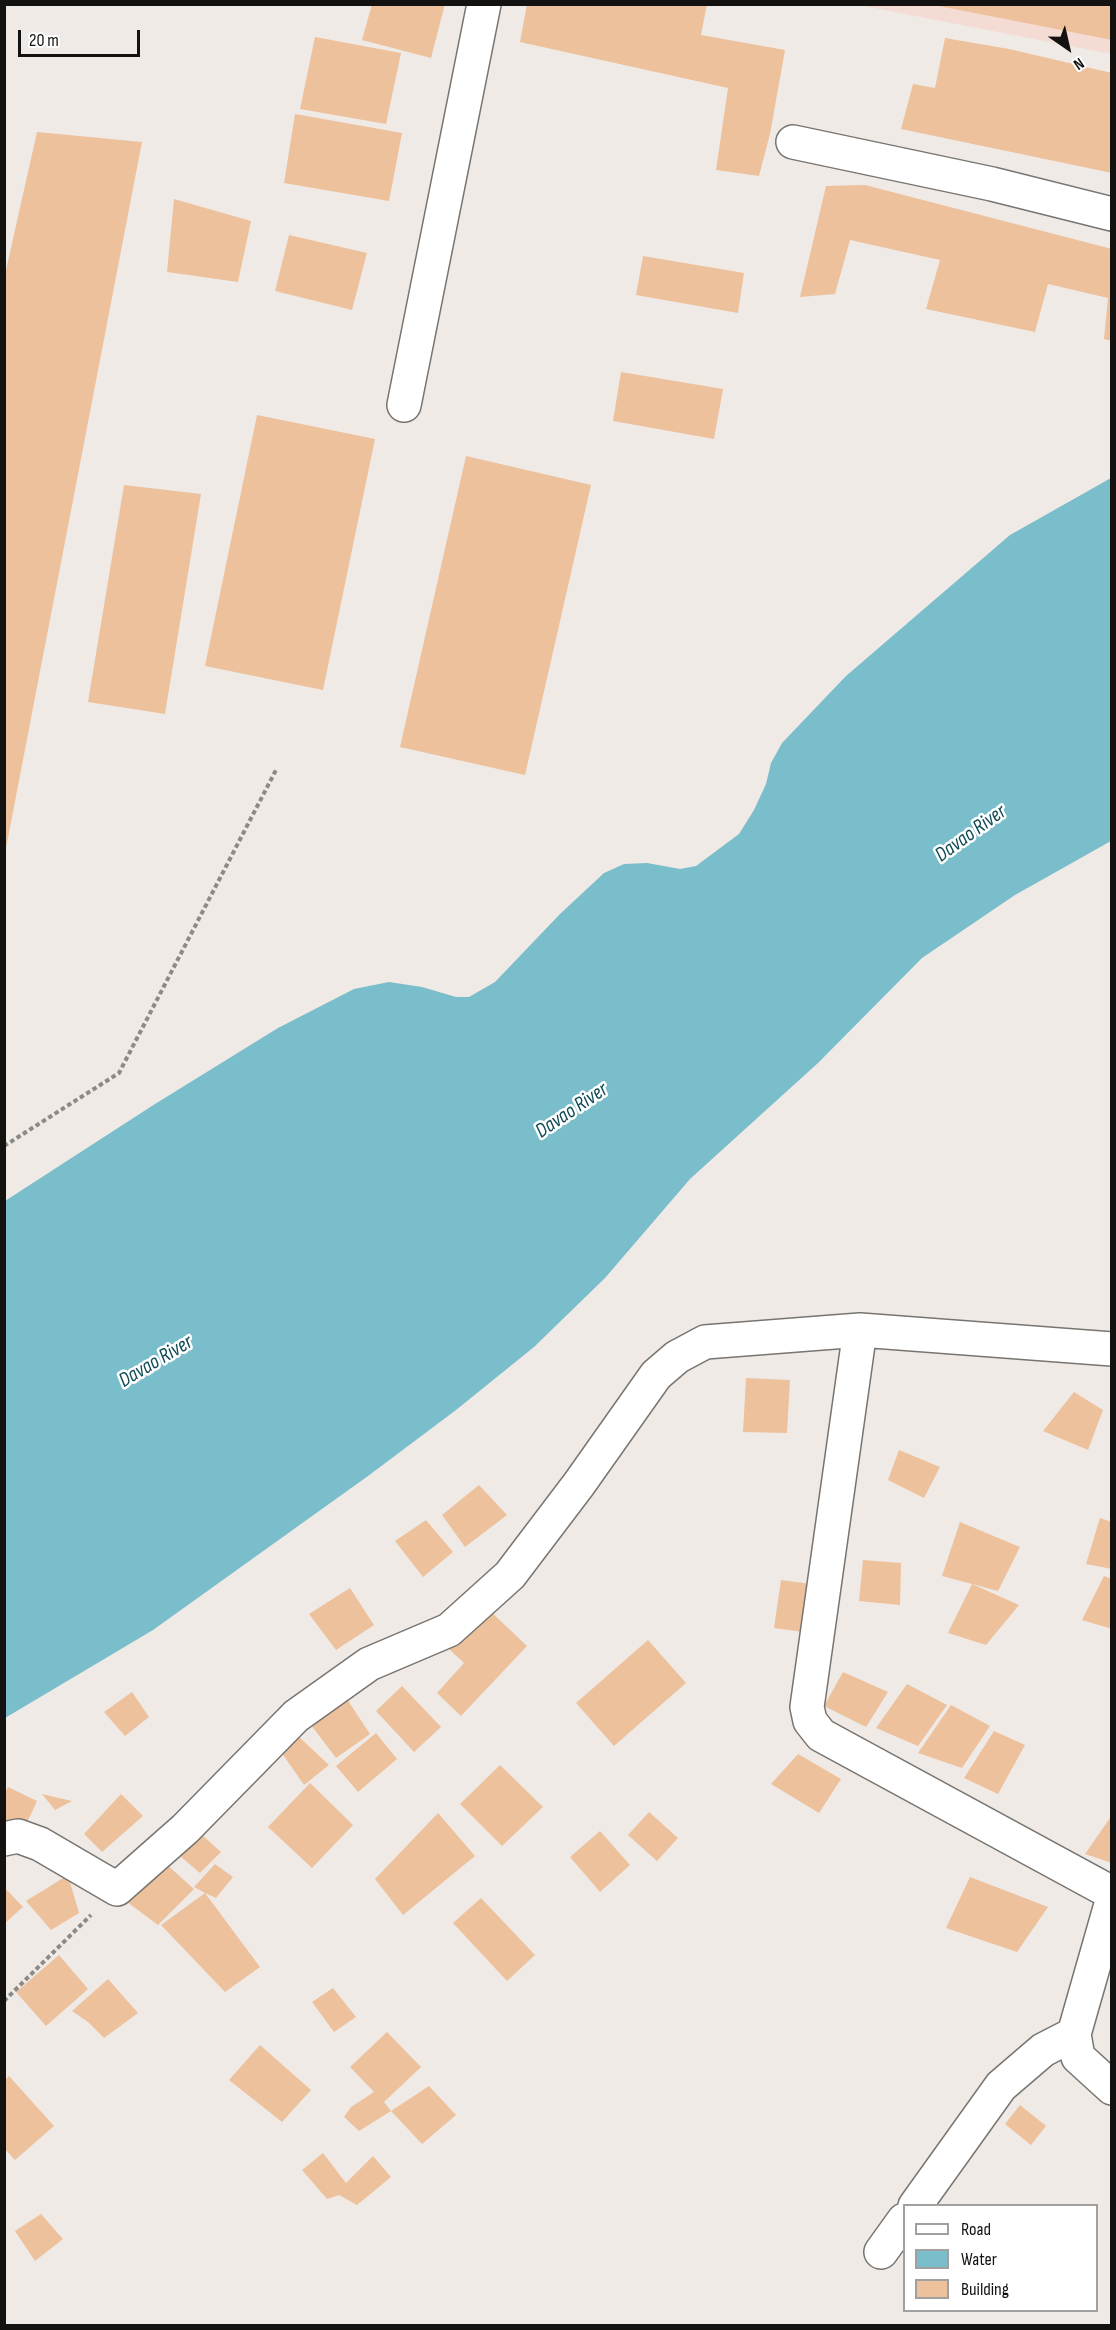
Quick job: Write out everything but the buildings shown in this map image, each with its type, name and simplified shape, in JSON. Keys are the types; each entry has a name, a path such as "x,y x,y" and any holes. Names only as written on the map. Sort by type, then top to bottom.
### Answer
{"street":[{"path":"404,405 484,4"},
{"path":"793,142 992,184 1112,214"},
{"path":"4,1839 18,1836 40,1844 117,1889 185,1829 296,1716 369,1664 449,1630 510,1575 579,1484 656,1375 676,1357 705,1342 860,1329 1112,1349"},
{"path":"860,1329 807,1707 810,1721 821,1735 1112,1893"},
{"path":"1112,1901 1074,2034 1078,2057 1112,2088"},
{"path":"916,2204 1001,2086 1043,2050 1074,2034"},
{"path":"881,2252 903,2221"}],"path":[{"path":"4,1146 119,1073 276,770"},
{"path":"4,2001 117,1889"}],"shaded area":[{"path":"859,5 1111,5 1111,54"}],"water":[{"name":"Davao River","path":"1111,478 1111,841 1015,895 922,958 818,1063 690,1179 605,1278 534,1347 456,1410 153,1630 5,1718 5,1201 278,1028 354,989 389,982 422,987 456,997 469,997 495,982 560,914 604,873 624,864 647,863 680,869 696,866 739,834 754,810 766,784 771,763 782,743 846,676 1010,535"}]}
